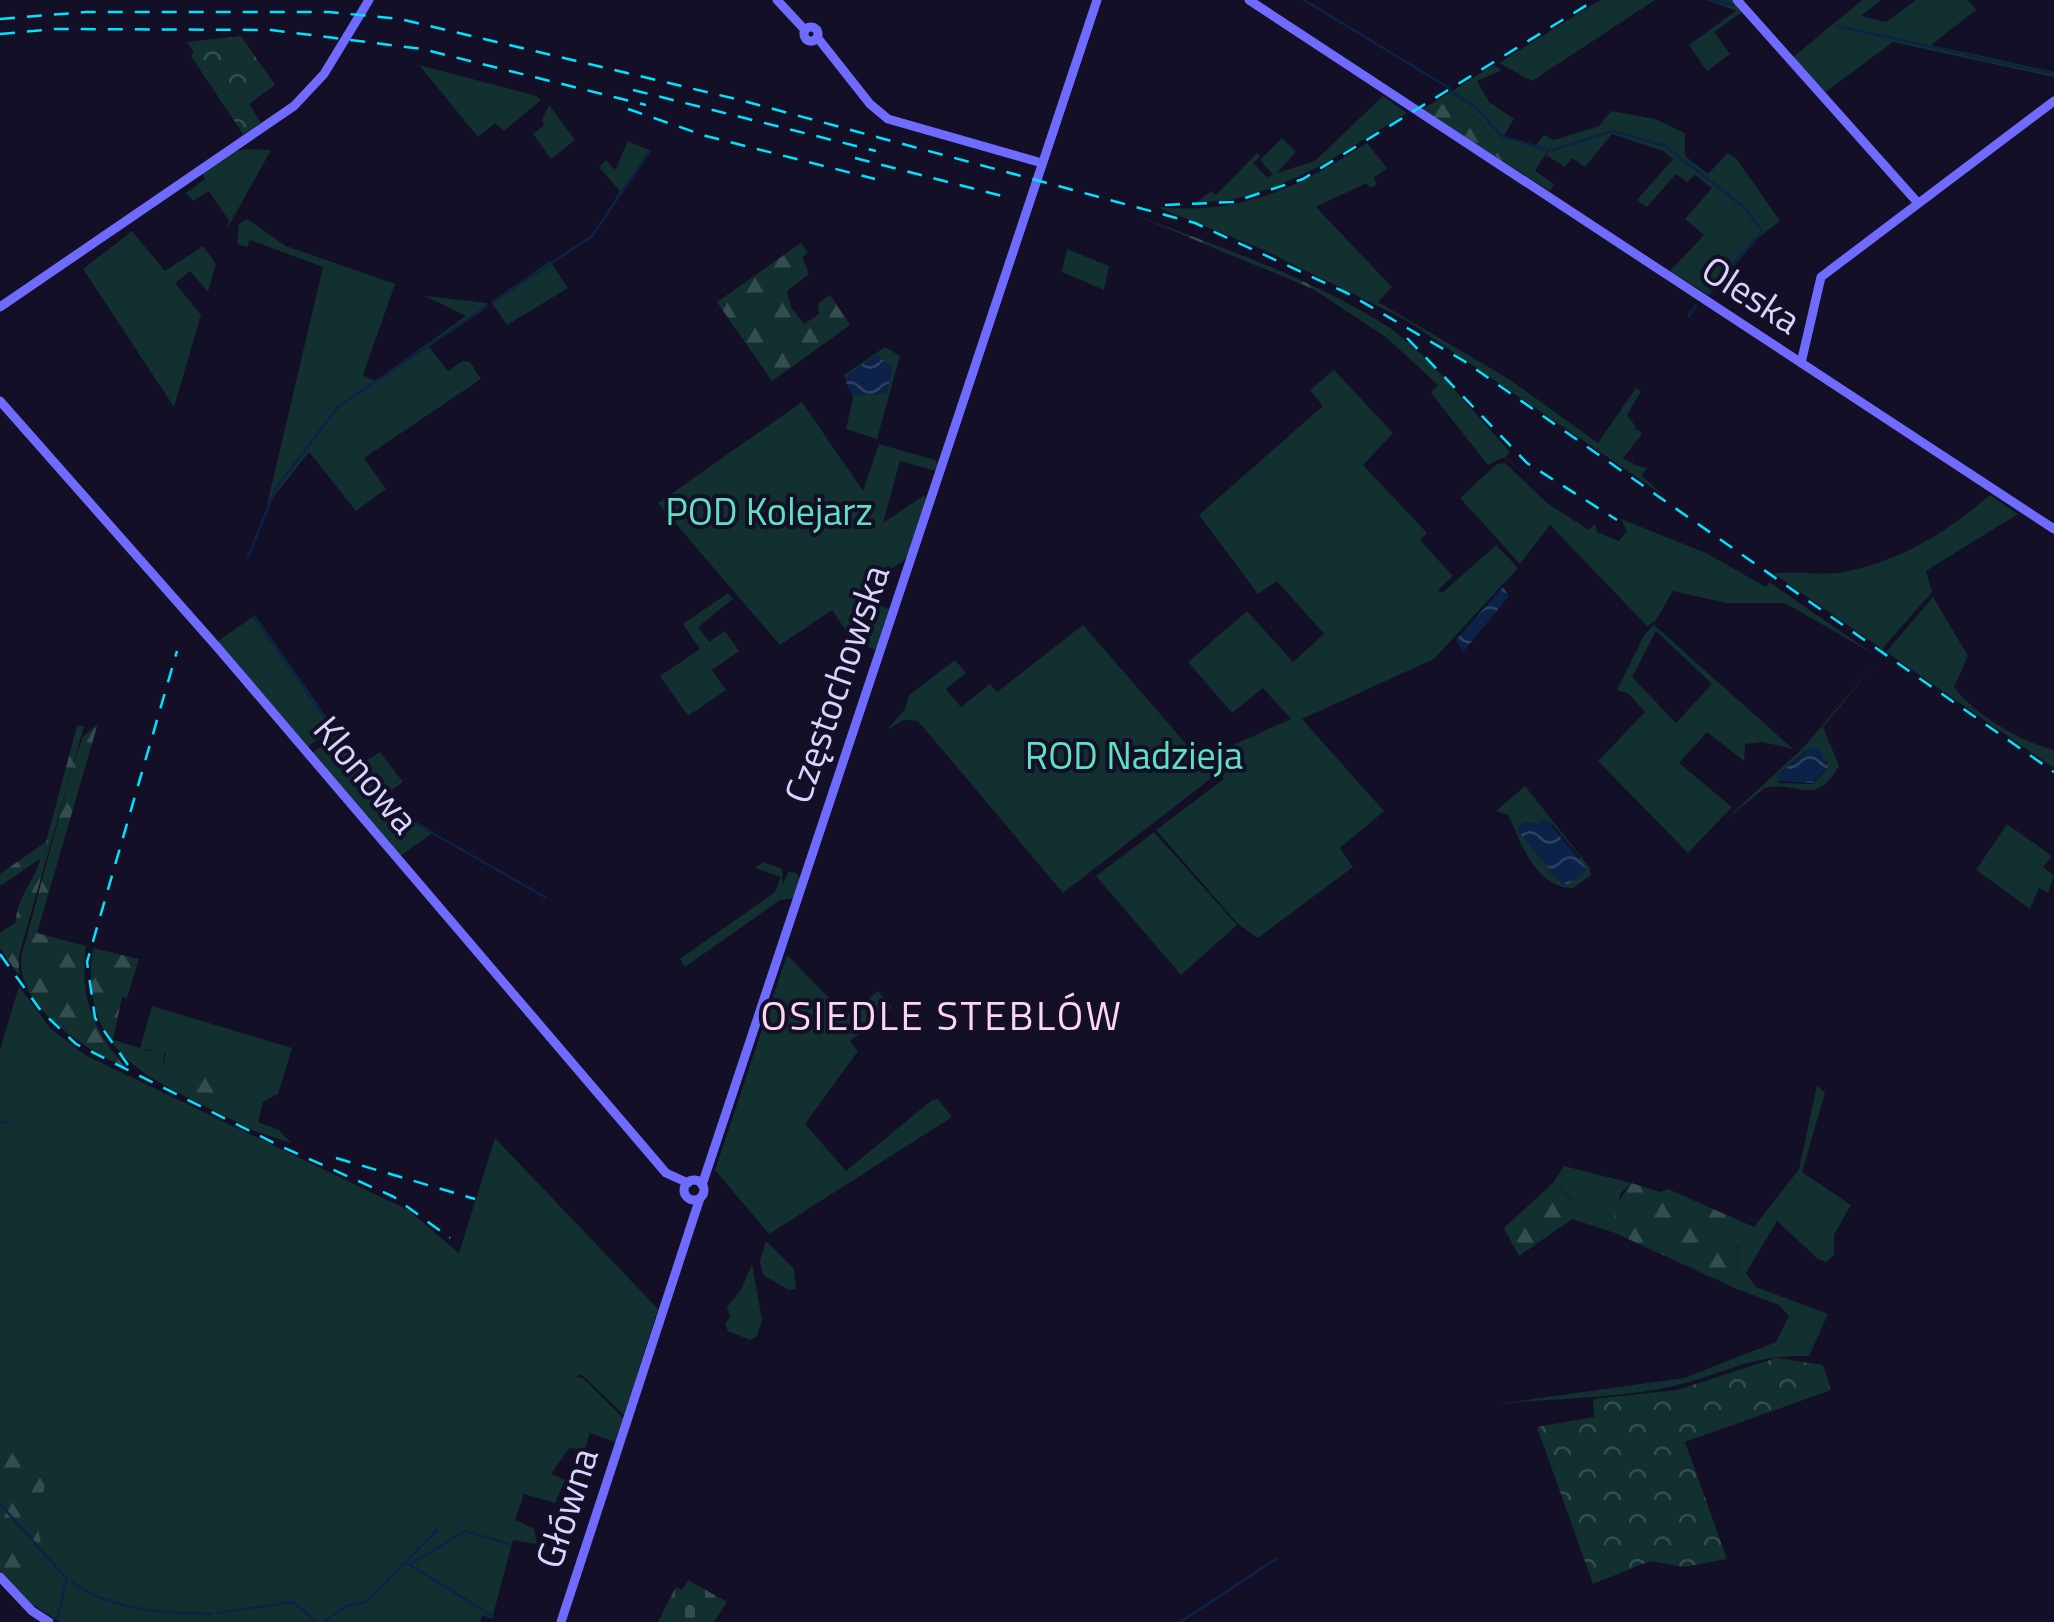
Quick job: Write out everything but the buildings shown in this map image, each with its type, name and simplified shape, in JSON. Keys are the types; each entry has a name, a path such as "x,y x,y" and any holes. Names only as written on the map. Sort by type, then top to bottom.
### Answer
{"street":[{"path":"0,307 279,117 324,74 369,0"},
{"path":"777,0 805,30 814,28 815,38 870,104 904,127 1042,164"},
{"name":"Częstochowska","path":"692,1188 712,1160 1097,0"},
{"name":"Oleska","path":"1249,0 2054,529"},
{"path":"1736,0 1918,203"},
{"path":"1801,364 1819,278 2054,101"},
{"name":"Klonowa","path":"0,401 227,659 666,1173 692,1188"},
{"path":"691,1223 700,1198 692,1188"},
{"path":"691,1223 692,1188"},
{"name":"Główna","path":"561,1622 691,1223"},
{"path":"0,1577 47,1621"}],"green space":[{"path":"1600,0 1655,0 1532,81 1499,63"},
{"path":"1707,0 1732,0 1742,12 1714,32 1730,54 1707,71 1689,45 1736,11"},
{"path":"1862,0 1881,0 1861,16 1886,22 1916,0 1968,0 1976,10 1931,45 2054,72 2054,77 1893,42 1823,94 1792,58"},
{"path":"241,36 275,85 249,104 261,123 243,134 191,56 194,52 187,42"},
{"path":"419,65 541,100 504,131 495,123 478,137"},
{"path":"1494,65 1502,70 1477,81 1489,102 1514,119 1501,140 1488,133 1479,119 1445,103 1428,113 1423,109"},
{"path":"1383,96 1407,113 1334,158 1254,194 1197,202 1211,191 1216,195 1257,153 1260,156 1253,163 1267,177 1273,175 1260,160 1282,138 1296,152 1277,173 1315,161"},
{"path":"1445,103 1479,119 1488,133 1501,140 1504,136 1536,145 1544,135 1554,140 1535,171 1554,184 1550,191 1428,113"},
{"path":"549,105 575,140 551,159 533,134 544,125 542,119"},
{"path":"1611,111 1655,119 1685,133 1685,156 1708,174 1728,153 1736,158 1780,221 1759,237 1709,295 1670,271 1704,235 1685,219 1712,188 1695,175 1687,182 1676,174 1647,207 1637,200 1673,159 1663,151 1612,134 1585,167 1572,158 1565,167 1546,155 1554,140 1599,126"},
{"path":"628,141 651,151 593,236 620,191 599,167 606,160 615,170"},
{"path":"1367,143 1387,168 1374,178 1377,184 1371,188 1366,183 1316,207 1392,287 1378,302 1509,379 1598,443 1636,388 1641,391 1627,415 1636,427 1634,431 1638,429 1642,434 1623,458 1631,463 1634,459 1632,464 1647,468 1642,476 1663,495 1406,320 1264,250 1157,207 1216,207 1268,195 1317,173"},
{"path":"271,150 226,231 229,221 209,191 193,201 186,193 205,179 202,173 232,152"},
{"path":"1135,215 1300,280 1393,330 1386,337 1313,289"},
{"path":"247,219 286,246 395,284 363,375 375,381 466,316 425,296 487,303 488,307 429,347 448,371 463,361 470,362 481,379 364,458 386,489 356,511 309,452 267,505 323,267 250,240 247,247 237,244 239,224"},
{"path":"132,231 165,271 203,246 216,264 208,292 190,271 175,283 201,315 174,407 83,269"},
{"path":"801,243 808,253 802,257 809,274 787,291 791,307 804,324 819,314 818,304 830,295 850,325 772,381 717,302"},
{"path":"1067,249 1109,266 1104,290 1062,272"},
{"path":"550,261 568,288 507,325 491,302"},
{"path":"1393,330 1427,359 1510,452 1505,457 1550,497 1504,457 1488,465 1431,393 1438,385 1386,337"},
{"path":"885,347 900,356 877,439 846,429 853,397 844,375"},
{"path":"1334,370 1393,433 1363,465 1427,533 1420,540 1453,576 1438,590 1442,593 1496,545 1518,568 1434,659 1302,719 1384,811 1340,848 1353,867 1258,938 1238,924 1156,830 1224,779 1207,757 1291,719 1263,688 1232,713 1188,662 1247,611 1293,662 1324,634 1277,581 1258,594 1199,515 1323,406 1310,390"},
{"name":"POD Kolejarz","path":"802,402 863,491 879,444 935,460 938,466 936,471 900,461 883,523 923,496 927,498 907,558 854,595 889,609 876,650 853,641 832,610 780,645 658,503"},
{"path":"1505,463 1548,504 1589,530 1595,524 1597,532 1619,541 1627,531 1621,519 1706,553 1766,587 1769,582 1875,655 1785,603 1726,603 1673,591 1656,620 1647,626 1550,525 1520,564 1460,498 1497,464"},
{"path":"1990,495 2018,514 1926,571 1932,592 1882,649 1774,574 1836,573 1878,563 1937,534"},
{"path":"728,593 733,599 698,627 709,642 725,631 739,651 712,670 726,690 688,716 660,676 700,649 683,624"},
{"path":"1933,597 1968,656 1954,687 1974,708 2000,726 2054,750 2054,768 1886,652"},
{"path":"255,615 335,729 308,746 217,642"},
{"name":"ROD Nadzieja","path":"1083,625 1214,776 1063,893 918,721 904,720 887,730 905,709 909,695 955,660 966,673 946,689 961,707 990,684 997,692"},
{"path":"1654,625 1793,749 1763,742 1745,744 1744,761 1707,732 1679,763 1732,807 1688,853 1598,761 1645,712 1629,694 1617,690 1644,635","holes":["1656,631 1712,684 1676,723 1632,677"]},
{"path":"1880,658 1823,727 1839,766 1830,779 1814,790 1765,788 1724,821 1803,748","holes":["1805,751 1827,762 1827,769 1813,784 1779,783 1778,775"]},
{"path":"98,723 37,933 86,946 85,981 91,1012 105,1041 127,1069 56,1024 29,992 22,973 22,954 73,765 83,737"},
{"path":"77,726 84,726 19,955 19,976 0,948 0,933 16,922 40,859 0,886 0,874 46,842"},
{"path":"339,733 361,764 380,752 403,782 383,796 392,808 434,832 400,856 312,753"},
{"path":"1525,786 1590,868 1591,875 1573,888 1560,886 1549,880 1531,862 1508,815 1496,811","holes":["1543,820 1552,824 1580,857 1564,885 1548,868 1530,822 1537,826"]},
{"path":"2007,824 2052,856 2043,867 2054,876 2048,893 2039,888 2030,909 1976,870"},
{"path":"1154,832 1237,925 1181,975 1096,876"},
{"path":"763,862 782,869 783,885 788,872 796,873 800,879 794,898 780,900 685,967 680,959 775,892 781,877 755,868"},
{"path":"93,948 139,959 127,998 122,997 113,1040 150,1051 165,1047 163,1063 169,1074 191,1067 206,1071 218,1089 199,1103 151,1077 115,1046 102,1027 94,1004"},
{"path":"787,955 847,1016 878,991 892,1008 850,1041 858,1051 805,1124 846,1171 932,1100 938,1099 952,1117 769,1234 715,1170"},
{"path":"19,986 50,1028 85,1055 408,1210 459,1253 495,1138 658,1309 624,1415 581,1374 576,1377 583,1378 623,1418 615,1442 590,1433 584,1452 570,1447 551,1474 565,1480 555,1503 524,1494 515,1520 534,1529 537,1544 513,1540 492,1619 482,1615 480,1622 60,1622 27,1601 45,1563 37,1523 46,1480 15,1456 0,1431 0,1050"},
{"path":"152,1006 292,1048 278,1094 263,1102 258,1122 279,1130 291,1143 254,1131 199,1103 217,1089 191,1067 171,1076 163,1064 166,1053 140,1048"},
{"path":"1817,1085 1825,1093 1802,1172 1851,1205 1834,1235 1834,1255 1826,1262 1818,1259 1777,1221 1746,1273 1756,1287 1828,1314 1809,1356 1769,1358 1653,1390 1497,1404 1684,1378 1776,1342 1789,1316 1779,1305 1737,1289 1738,1220 1754,1227 1799,1169"},
{"path":"1564,1166 1631,1183 1620,1194 1615,1233 1572,1219 1572,1199 1553,1183"},
{"path":"1553,1183 1572,1200 1572,1219 1519,1256 1504,1228"},
{"path":"1631,1183 1661,1192 1668,1189 1738,1220 1737,1289 1615,1233 1614,1209"},
{"path":"766,1241 794,1269 796,1289 789,1290 763,1275 760,1261"},
{"path":"752,1264 762,1320 757,1336 750,1340 728,1331 725,1324 730,1317 727,1307 741,1290"},
{"path":"1776,1358 1823,1365 1831,1390 1685,1442 1727,1559 1684,1567 1650,1561 1593,1584 1537,1427 1594,1417 1593,1399 1677,1390"},
{"path":"0,1431 15,1456 46,1480 37,1523 45,1563 27,1601 0,1571"},
{"path":"688,1580 727,1602 714,1622 658,1622 676,1587 682,1590"}],"water":[{"path":"877,354 892,368 887,393 853,396 846,383 848,374"},
{"path":"1503,587 1509,596 1463,652 1456,640"},
{"path":"1810,748 1819,748 1828,767 1813,783 1777,781 1778,775"},
{"path":"1546,819 1587,869 1568,885 1560,882 1516,829 1525,821 1536,826"}],"waterway":[{"path":"1304,0 1449,88"},
{"path":"1711,0 1734,5"},
{"path":"1837,26 1960,53"},
{"path":"1966,55 2054,74"},
{"path":"1451,91 1475,107 1502,136 1550,151 1613,131 1665,146 1745,208 1762,231 1706,294"},
{"path":"493,302 592,236 649,152"},
{"path":"1689,316 1696,305"},
{"path":"248,557 276,488 338,407 487,306"},
{"path":"254,617 333,730"},
{"path":"336,734 390,809 545,897"},
{"path":"0,1123 6,1122"},
{"path":"0,1504 67,1579"},
{"path":"406,1561 437,1530"},
{"path":"411,1564 465,1531 509,1544"},
{"path":"1180,1622 1276,1559"},
{"path":"323,1622 347,1606 366,1602 405,1562 494,1617"},
{"path":"53,1619 58,1617 66,1581"},
{"path":"72,1582 121,1605 212,1614"},
{"path":"217,1613 293,1602 317,1622"}],"railway":[{"path":"1165,205 1233,202 1303,179 1595,0"},
{"path":"0,19 86,12 329,12 400,19 740,100 1195,223 1347,293 1464,361 2054,772"},
{"path":"0,34 55,29 271,30 422,49 646,105"},
{"path":"633,90 876,151"},
{"path":"628,109 706,136 875,179"},
{"path":"855,158 1010,198"},
{"path":"1407,338 1527,463 1617,520"},
{"path":"128,1065 95,1018 87,962 177,651"},
{"path":"0,954 41,1011 76,1044 278,1145 394,1197 450,1238"},
{"path":"336,1158 475,1199"}],"district":[{"name":"OSIEDLE STEBLÓW","path":"942,1016"}]}
